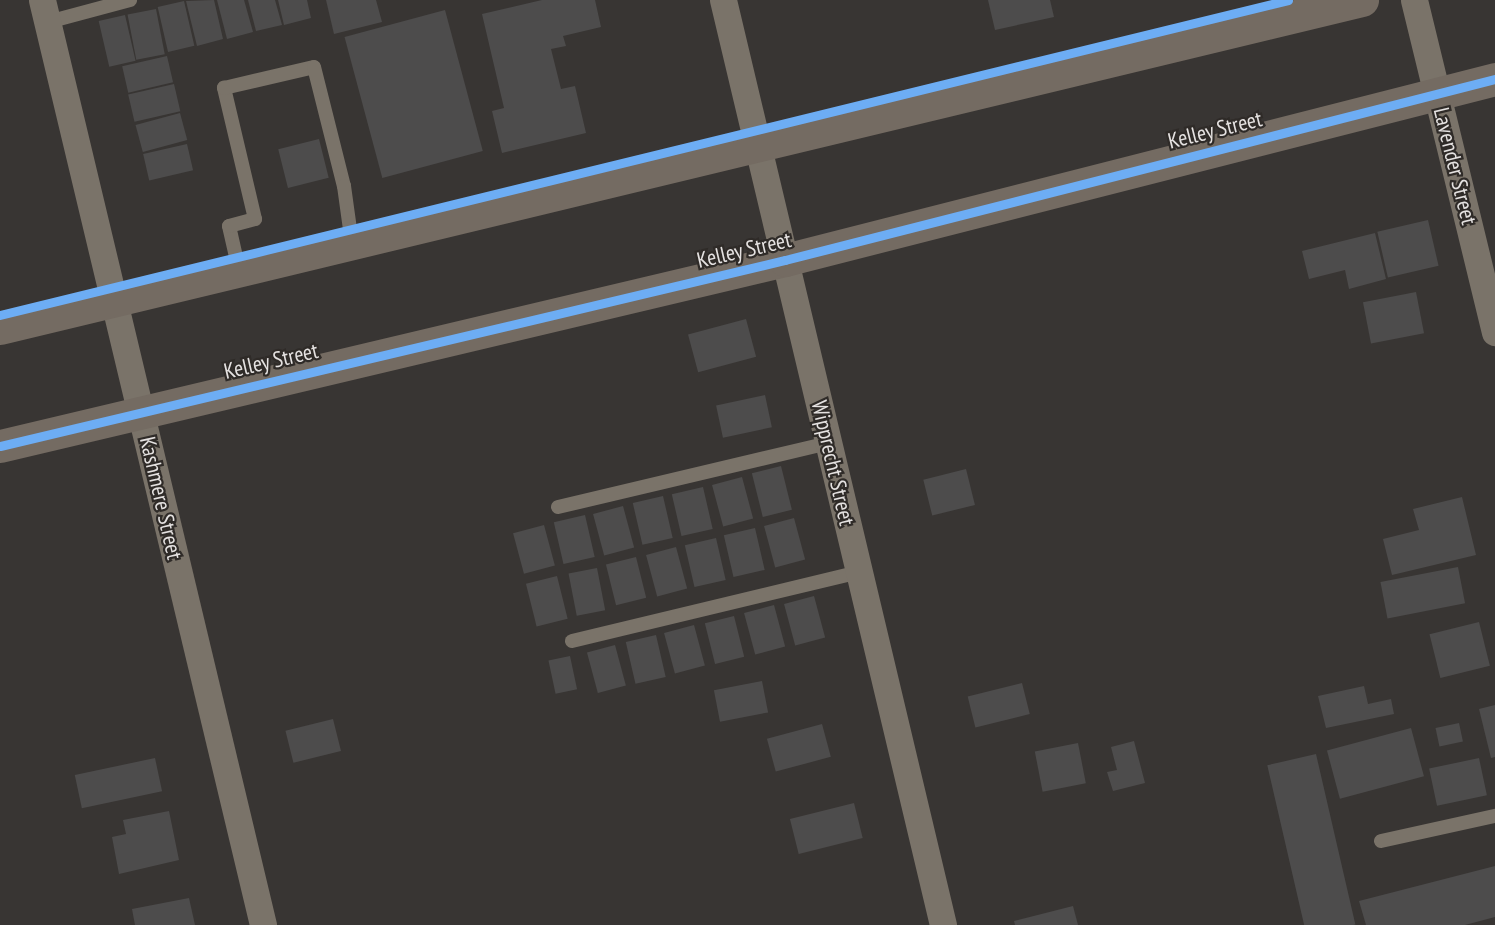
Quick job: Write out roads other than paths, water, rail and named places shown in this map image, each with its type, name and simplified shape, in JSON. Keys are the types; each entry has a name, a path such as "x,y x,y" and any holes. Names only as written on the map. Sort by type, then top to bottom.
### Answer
{"main road":[{"path":"0,328 758,148 1362,0"},
{"name":"Kelley Street","path":"0,446 785,260 1495,79"}],"street":[{"name":"Wipprecht Street","path":"723,0 943,925"},
{"name":"Lavender Street","path":"1414,0 1495,332"},
{"name":"Kashmere Street","path":"45,11 263,925"}],"lane":[{"path":"45,11 130,0"},
{"path":"239,270 229,226 255,219 224,88 314,67 344,186 352,244"},
{"path":"558,507 828,443"},
{"path":"572,641 859,572"},
{"path":"1381,841 1495,816"}]}
